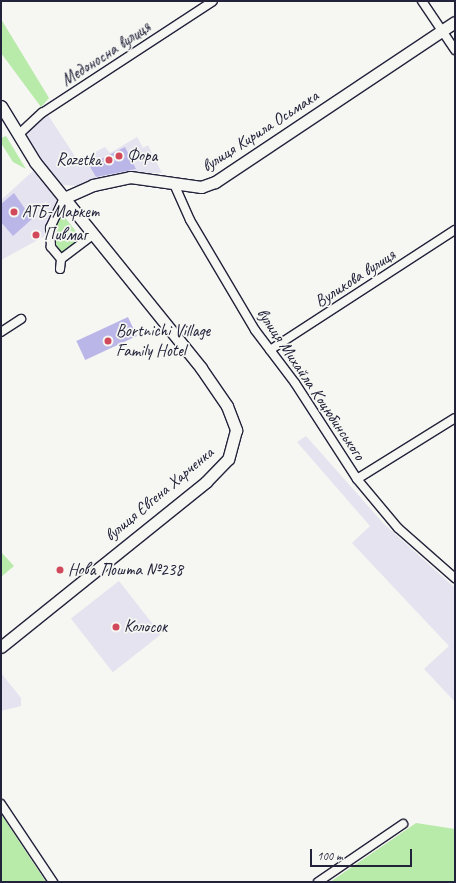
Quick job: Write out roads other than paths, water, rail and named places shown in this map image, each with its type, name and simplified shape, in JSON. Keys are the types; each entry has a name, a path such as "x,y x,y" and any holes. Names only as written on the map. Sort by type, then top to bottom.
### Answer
{"main road":[{"name":"вулиця Кирила Осьмака","path":"64,198 93,185 130,177 148,177 174,184 201,187 215,182 455,22"},
{"name":"вулиця Євгена Харченка","path":"1,106 18,135 64,198 201,368 227,406 236,430 233,448 228,459 206,482 1,647"}],"street":[{"name":"Медоносна вулиця","path":"18,135 42,113 213,1"},
{"path":"422,1 455,50"},
{"name":"вулиця Михайла Коцюбинського","path":"174,184 190,220 255,330 357,479 398,528 455,578"},
{"path":"60,269 61,259 51,247 50,228 64,198"},
{"name":"Вуликова вулиця","path":"270,350 455,230"},
{"path":"61,259 93,234"},
{"path":"1,332 21,319"},
{"path":"357,479 455,418"},
{"path":"1,804 53,882"},
{"path":"318,882 403,824"}],"place":[{"name":"Фора","path":"119,156"},
{"name":"Rozetka","path":"109,160"},
{"name":"АТБ-Маркет","path":"14,212"},
{"name":"Пивмаг","path":"36,235"},
{"name":"Bortnichi Village Family Hotel","path":"108,341"},
{"name":"Нова Пошта №238","path":"60,570"},
{"name":"Колосок","path":"116,627"}]}
